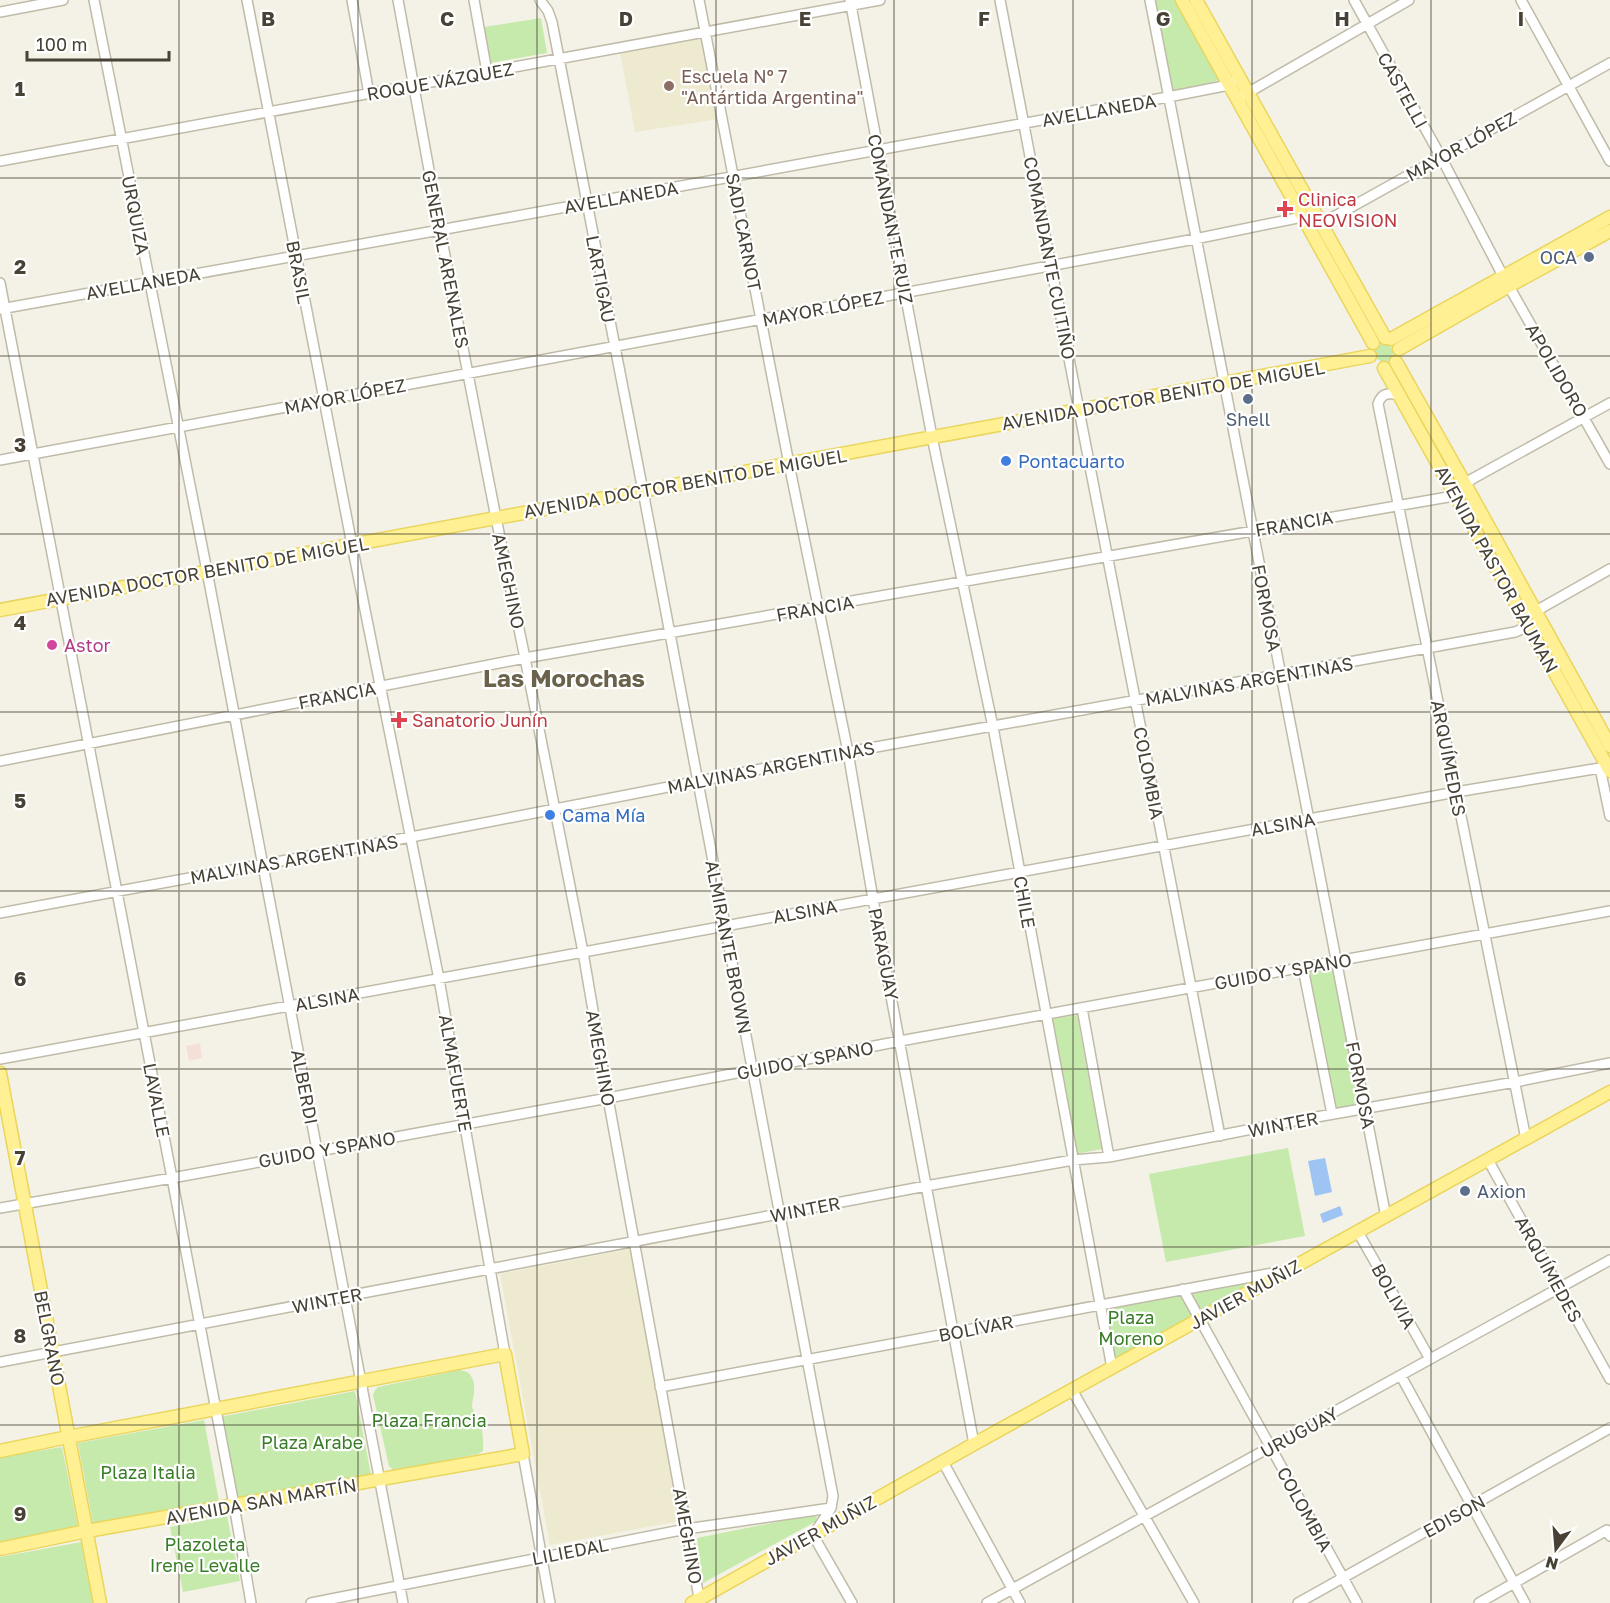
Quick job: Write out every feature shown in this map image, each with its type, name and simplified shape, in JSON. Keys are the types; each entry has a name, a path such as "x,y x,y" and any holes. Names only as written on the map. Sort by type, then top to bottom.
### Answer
{"main road":[{"path":"1182,0 1319,221 1391,342 1399,355 1396,362 1389,367 1384,368 1375,364 1370,356 1370,347 1380,338 1391,342 1506,281 1610,231"},
{"path":"1196,0 1234,82"},
{"path":"1242,96 1302,218 1373,343"},
{"path":"1506,281 1610,217"},
{"name":"AVENIDA DOCTOR BENITO DE MIGUEL","path":"0,610 1370,356"},
{"name":"AVENIDA PASTOR BAUMAN","path":"1396,362 1465,484 1532,618"},
{"name":"AVENIDA PASTOR BAUMAN","path":"1384,368 1455,493 1606,743 1607,767"},
{"name":"BELGRANO","path":"0,1073 100,1603"},
{"name":"JAVIER MUÑIZ","path":"697,1602 814,1533 1610,1092"},
{"path":"0,1451 505,1354"},
{"name":"ALMAFUERTE","path":"505,1354 523,1454"},
{"name":"AVENIDA SAN MARTÍN","path":"0,1549 87,1531 523,1454"}],"street":[{"path":"0,12 63,0"},
{"name":"URQUIZA","path":"94,0 207,571"},
{"name":"BRASIL","path":"247,0 352,545"},
{"path":"352,0 369,94"},
{"name":"GENERAL ARENALES","path":"398,0 496,518"},
{"path":"474,0 487,72"},
{"name":"LARTIGAU","path":"540,0 551,17 643,491"},
{"name":"SADI CARNOT","path":"699,0 789,464"},
{"name":"ROQUE VÁZQUEZ","path":"0,161 705,32 851,3 880,0"},
{"name":"COMANDANTE CUITIÑO","path":"1000,0 1079,410"},
{"name":"FORMOSA","path":"1150,0 1386,1217"},
{"name":"CASTELLI","path":"1353,0 1441,157 1506,281"},
{"path":"1242,96 1409,0"},
{"path":"1521,0 1610,161"},
{"name":"COMANDANTE RUIZ","path":"851,3 932,437"},
{"name":"MAYOR LÓPEZ","path":"0,460 1302,218 1328,220 1610,63"},
{"name":"AVELLANEDA","path":"2,308 1024,124 1234,82"},
{"name":"APOLIDORO","path":"1506,281 1610,464"},
{"name":"LAVALLE","path":"0,283 2,308 62,598 251,1603"},
{"name":"ARQUÍMEDES","path":"1400,395 1384,394 1378,404 1526,1138"},
{"name":"FRANCIA","path":"0,761 525,658 1448,496 1472,479 1610,403"},
{"name":"COLOMBIA","path":"1079,410 1220,1136"},
{"name":"CHILE","path":"932,437 993,727 1112,1368"},
{"name":"PARAGUAY","path":"789,464 848,752 974,1444"},
{"name":"ALMIRANTE BROWN","path":"643,491 833,1496 831,1508"},
{"name":"AMEGHINO","path":"496,518 583,952 697,1602"},
{"name":"ALMAFUERTE","path":"352,545 439,978 505,1354"},
{"name":"MALVINAS ARGENTINAS","path":"0,913 411,837 848,752 1515,632 1532,618 1610,569"},
{"name":"ALBERDI","path":"207,571 403,1603"},
{"path":"1607,767 1610,816"},
{"name":"ALSINA","path":"0,1059 1456,792 1607,767"},
{"name":"GUIDO Y SPANO","path":"0,1208 608,1098 900,1041 1610,911"},
{"path":"1303,968 1332,1114"},
{"path":"1082,1008 1109,1157"},
{"name":"WINTER","path":"0,1362 926,1186 1073,1160 1109,1157 1610,1064"},
{"name":"ARQUÍMEDES","path":"1488,1160 1610,1379"},
{"name":"BOLIVIA","path":"1358,1232 1430,1359"},
{"name":"URUGUAY","path":"987,1603 1610,1260"},
{"name":"BOLÍVAR","path":"660,1387 1291,1269"},
{"name":"COLOMBIA","path":"1183,1289 1357,1603"},
{"path":"1401,1376 1525,1603"},
{"path":"1072,1390 1194,1603"},
{"name":"EDISON","path":"1298,1603 1610,1428"},
{"name":"ALMAFUERTE","path":"523,1454 550,1603"},
{"path":"943,1462 1020,1603"},
{"path":"831,1508 814,1533 852,1603"},
{"name":"LILIEDAL","path":"311,1603 686,1529 831,1508"},
{"path":"1479,1603 1609,1533"}],"shaded area":[{"name":"Escuela Nº 7 \"Antártida Argentina\"","path":"702,37 719,119 635,132 620,53"},
{"path":"200,1043 202,1058 189,1061 186,1046"},
{"path":"630,1249 680,1521 550,1545 500,1274"}],"green space":[{"path":"1155,0 1176,0 1219,80 1173,93"},
{"path":"541,18 547,53 490,63 484,27"},
{"path":"1380,344 1388,344 1393,349 1391,360 1380,362 1375,357 1375,349"},
{"path":"1395,373 1450,467 1448,468"},
{"path":"1334,966 1361,1105 1336,1111 1308,971"},
{"path":"1077,1015 1102,1149 1076,1154 1051,1019"},
{"path":"1288,1148 1305,1236 1166,1262 1149,1174"},
{"path":"1274,1276 1201,1316 1188,1292"},
{"name":"Plaza Moreno","path":"1182,1293 1196,1319 1114,1364 1104,1308"},
{"name":"Plaza Francia","path":"459,1370 469,1373 473,1380 472,1407 481,1425 483,1451 478,1454 394,1471 389,1466 373,1395 375,1390 378,1387"},
{"name":"Plaza Arabe","path":"355,1391 371,1475 235,1498 220,1417"},
{"name":"Plaza Italia","path":"204,1420 219,1501 93,1524 78,1443"},
{"path":"62,1447 78,1527 0,1542 0,1457"},
{"path":"812,1515 817,1517 815,1522 703,1583 697,1538"},
{"name":"Plazoleta Irene Levalle","path":"227,1516 240,1581 183,1592 170,1527"},
{"path":"81,1542 93,1603 0,1603 0,1557"}],"water":[{"path":"1325,1158 1332,1192 1315,1196 1308,1161"},
{"path":"1340,1206 1343,1215 1323,1223 1320,1214"}],"place":[{"name":"Escuela Nº 7 \"Antártida Argentina\"","path":"669,86"},
{"name":"Clinica NEOVISION","path":"1285,209"},
{"name":"OCA","path":"1589,257"},
{"name":"Shell","path":"1248,399"},
{"name":"Pontacuarto","path":"1006,461"},
{"name":"Astor","path":"52,645"},
{"name":"Sanatorio Junín","path":"399,720"},
{"name":"Cama Mía","path":"550,815"},
{"name":"Axion","path":"1465,1191"}],"district":[{"name":"Las Morochas","path":"564,677"}]}
